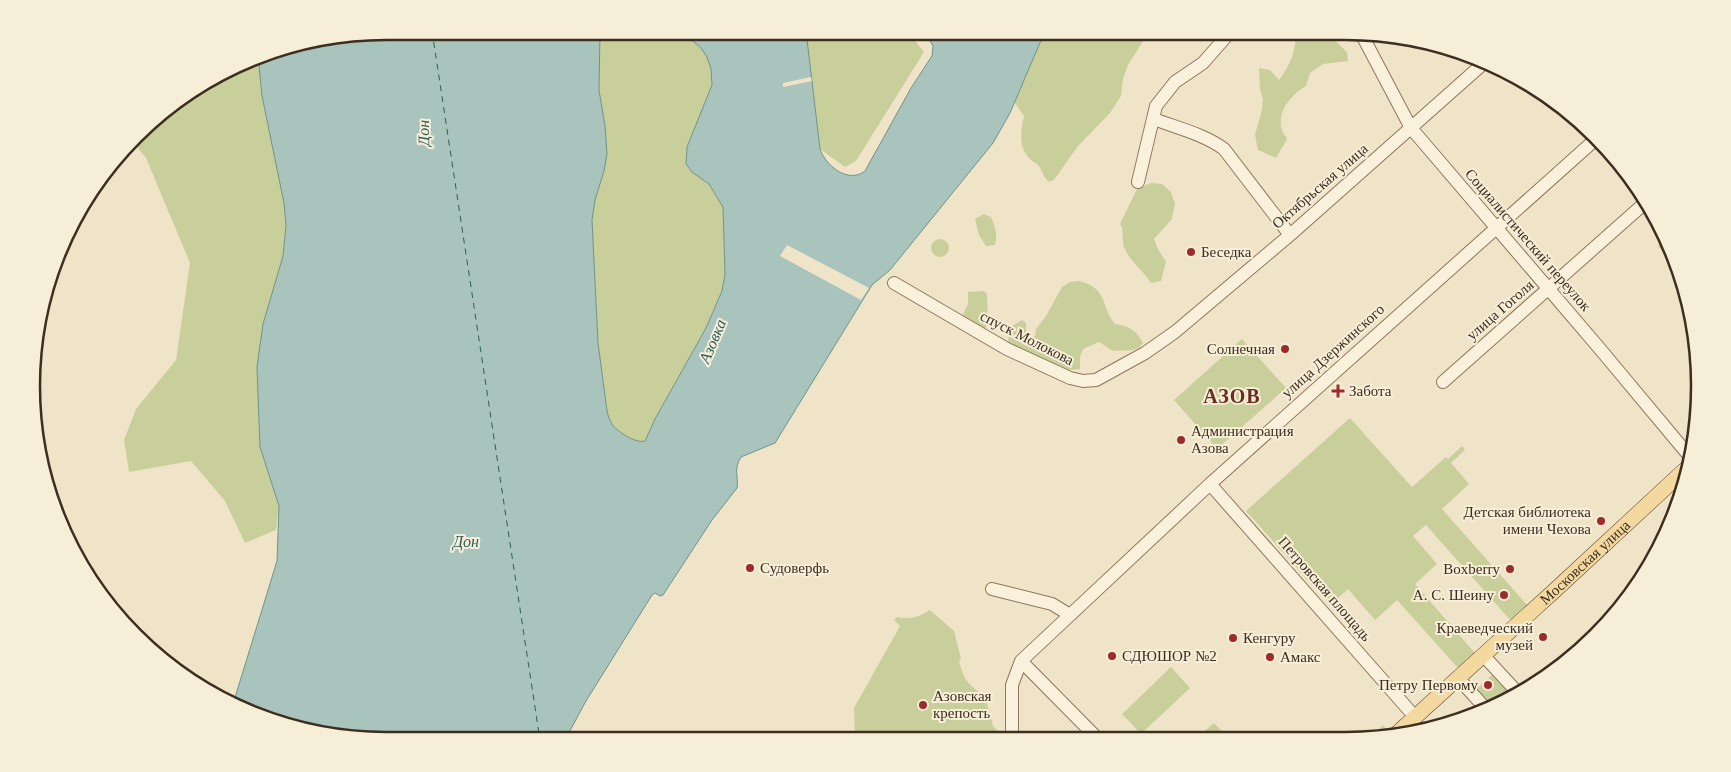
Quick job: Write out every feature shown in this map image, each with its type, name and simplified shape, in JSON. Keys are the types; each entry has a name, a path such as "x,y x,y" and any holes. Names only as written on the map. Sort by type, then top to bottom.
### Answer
{"main road":[{"name":"Московская улица","path":"1405,726 1679,475"}],"street":[{"path":"1138,182 1156,106 1176,82 1203,63 1223,40"},
{"name":"Социалистический переулок","path":"1365,41 1411,128 1549,288 1685,450"},
{"name":"Октябрьская улица","path":"1175,332 1290,235 1479,67"},
{"path":"1154,119 1205,138 1224,149 1290,235"},
{"name":"улица Дзержинского","path":"1012,732 1012,685 1021,661 1210,484 1592,143"},
{"name":"улица Гоголя","path":"1443,382 1641,207"},
{"name":"спуск Молокова","path":"894,283 1007,349 1070,378 1083,381 1096,380 1145,353 1175,332"},
{"name":"Петровская площадь","path":"1210,484 1415,717"},
{"path":"992,589 1052,604 1070,615"},
{"path":"1483,655 1514,688"},
{"path":"1021,661 1091,732"},
{"path":"1458,678 1481,704"}],"green space":[{"path":"600,40 692,40 701,48 707,57 711,69 712,85 687,147 686,164 692,172 709,184 723,207 725,274 722,291 706,328 655,419 645,441 637,441 623,434 613,426 610,420 607,411 598,343 592,220 595,200 604,171 605,126 599,90"},
{"path":"807,40 916,40 924,52 856,161 845,167 820,149"},
{"path":"1041,40 1144,40 1128,65 1123,79 1121,96 1110,113 1078,146 1054,180 1049,182 1045,178 1038,165 1030,159 1023,148 1021,132 1024,116 1014,102"},
{"path":"1295,40 1334,40 1347,52 1348,61 1323,64 1310,73 1306,86 1288,102 1281,119 1282,129 1287,139 1276,158 1258,150 1255,135 1263,100 1260,89 1259,68 1270,70 1279,80 1287,68"},
{"path":"259,64 262,97 284,203 286,226 283,256 263,324 257,367 260,447 279,506 276,530 245,543 225,501 191,461 129,472 124,440 136,409 176,360 190,263 146,158 136,146 175,111 213,86"},
{"path":"1151,183 1162,184 1171,192 1175,204 1172,219 1154,239 1166,262 1161,281 1151,283 1127,252 1123,244 1120,224 1137,189"},
{"path":"984,214 991,217 994,224 996,234 995,245 986,246 979,235 975,219"},
{"path":"940,239 946,242 949,248 946,254 940,257 934,254 931,248 934,242"},
{"path":"1079,281 1095,288 1103,298 1110,317 1115,324 1132,329 1143,343 1137,349 1113,351 1099,342 1083,349 1080,357 1080,369 1044,373 1028,366 1007,349 1010,327 1022,320 1026,323 1026,339 1035,336 1036,329 1046,316 1062,287 1070,282"},
{"path":"984,291 987,294 988,324 982,334 962,316 968,304 968,292"},
{"path":"1242,339 1286,388 1217,449 1174,400"},
{"path":"1350,418 1412,487 1446,457 1448,459 1462,446 1465,450 1451,463 1469,484 1442,509 1528,606 1511,621 1426,525 1413,536 1437,564 1415,584 1475,653 1458,668 1397,600 1375,620 1348,589 1330,605 1246,511"},
{"path":"930,610 954,631 961,658 959,661 965,678 985,696 993,726 999,732 855,732 854,708 900,626 894,620 897,617 906,618"},
{"path":"1171,667 1190,688 1143,732 1139,732 1122,714"},
{"path":"1494,673 1509,690 1486,702 1475,690"},
{"path":"1214,723 1222,732 1204,732"},
{"path":"1383,725 1386,729 1378,730"}],"water":[{"name":"Дон","path":"386,40 600,40 599,90 607,154 595,200 592,220 598,343 607,411 610,420 613,426 623,434 637,441 645,441 655,419 706,328 722,291 725,274 723,207 709,184 692,172 686,164 687,147 712,85 711,69 707,57 701,48 692,40 807,40 820,149 832,167 845,174 852,175 865,171 911,88 932,56 933,46 929,40 1041,40 1010,113 993,143 890,270 872,285 775,443 741,457 737,469 737,488 712,520 663,595 660,596 655,593 652,595 586,701 569,732 386,732 341,729 275,714 235,697 277,561 279,506 260,447 257,367 263,324 283,256 286,226 284,203 262,96 259,64 296,52 341,43"}],"pier":[{"path":"811,77 812,81 783,87 783,83"},
{"path":"787,245 869,288 861,300 780,256"}],"ferry route":[{"path":"433,40 539,732"}],"place":[{"name":"Беседка","path":"1191,252"},
{"name":"Солнечная","path":"1285,349"},
{"name":"Забота","path":"1338,391"},
{"name":"Администрация Азова","path":"1181,440"},
{"name":"Детская библиотека имени Чехова","path":"1601,521"},
{"name":"Судоверфь","path":"750,568"},
{"name":"Boxberry","path":"1510,569"},
{"name":"А. С. Шеину","path":"1504,595"},
{"name":"Краеведческий музей","path":"1543,637"},
{"name":"Кенгуру","path":"1233,638"},
{"name":"СДЮШОР №2","path":"1112,656"},
{"name":"Амакс","path":"1270,657"},
{"name":"Петру Первому","path":"1488,685"},
{"name":"Азовская крепость","path":"923,705"}],"district":[{"name":"АЗОВ","path":"1232,396"}],"water label":[{"name":"Азовка","path":"712,341"}]}
